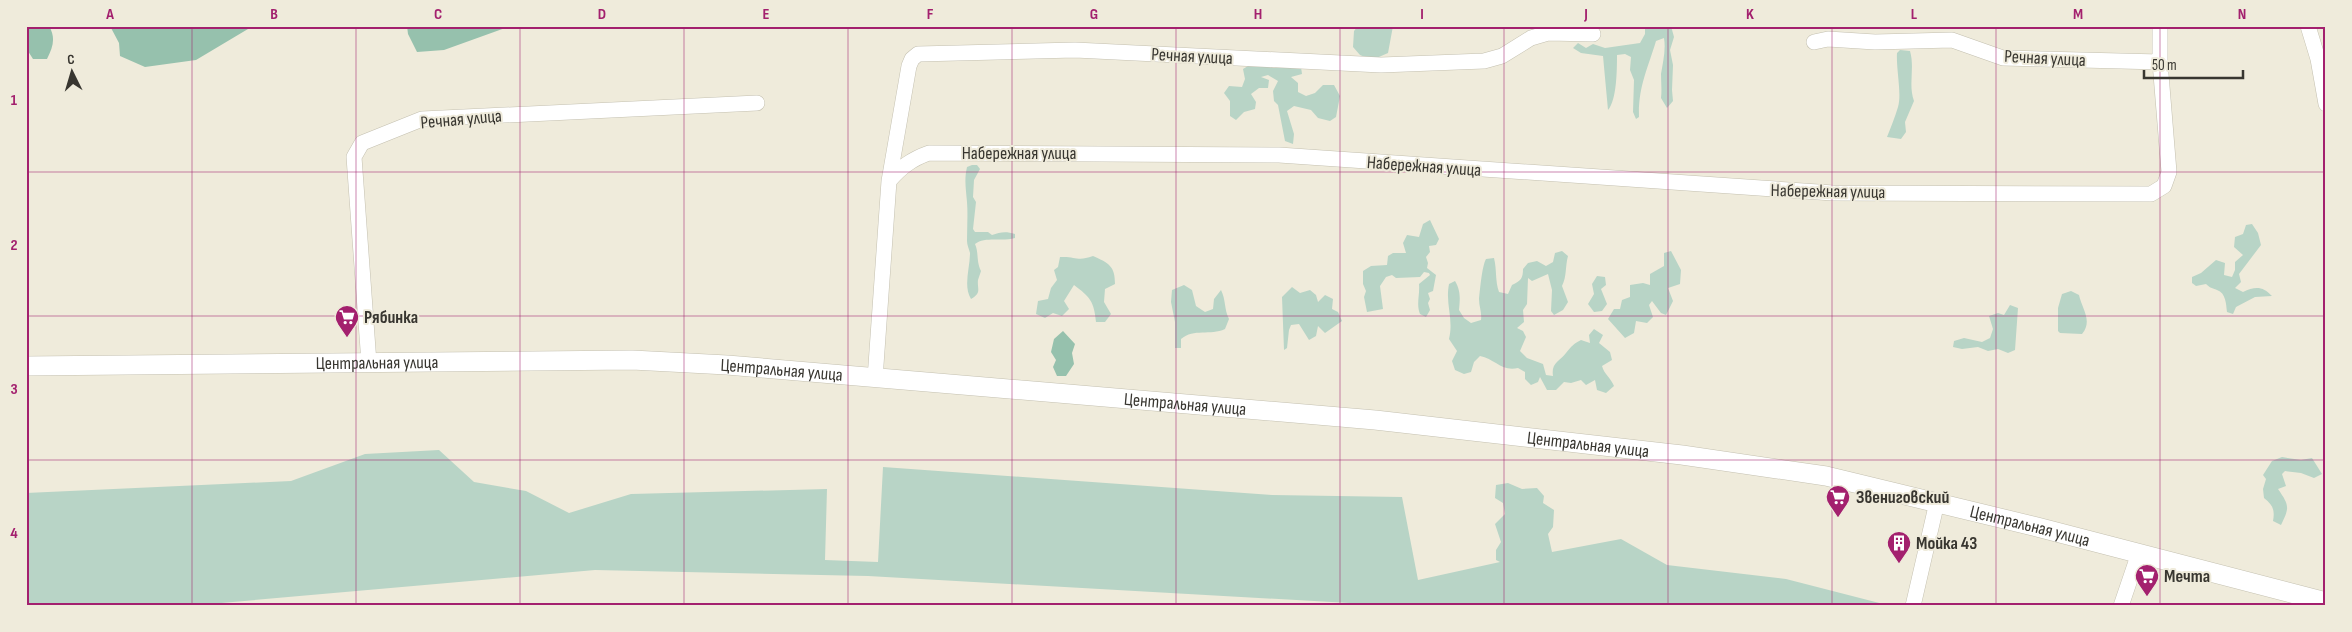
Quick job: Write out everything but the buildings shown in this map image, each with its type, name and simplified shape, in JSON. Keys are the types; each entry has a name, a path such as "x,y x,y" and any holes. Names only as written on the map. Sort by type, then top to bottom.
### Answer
{"street":[{"path":"2160,26 2160,62"},
{"name":"Речная улица","path":"889,181 909,66 912,59 918,54 1075,50 1382,65 1484,61 1502,56 1531,38 1548,33 1593,34"},
{"path":"2315,33 2326,104"},
{"name":"Речная улица","path":"1814,42 1828,39 1875,42 1952,40 2003,58 2160,62"},
{"name":"Набережная улица","path":"889,181 900,168 913,159 929,152 1279,155 1833,193 2151,194 2164,186 2169,172 2160,62"},
{"name":"Речная улица","path":"369,362 354,157 362,143 422,119 757,103"},
{"path":"874,379 889,181"},
{"name":"Центральная улица","path":"26,366 632,360 727,365 874,379 1375,420 1682,455 1826,476 2139,553 2296,600 2326,602"},
{"path":"1913,606 1937,502"},
{"path":"2121,606 2139,553"}],"green space":[{"path":"26,26 49,26 53,42 47,59 33,59 26,48"},
{"path":"110,26 253,26 196,60 145,67 120,56 119,43"},
{"path":"407,26 511,26 444,50 417,52 408,34"},
{"path":"1358,26 1393,26 1388,53 1372,60 1360,55 1353,47 1354,31"},
{"path":"1645,26 1671,26 1674,37 1670,50 1673,65 1673,101 1667,108 1661,98 1664,38 1656,41 1642,87 1639,117 1636,119 1633,112 1634,80 1630,70 1631,57 1625,54 1617,55 1615,92 1608,110 1603,56 1581,53 1573,48 1578,43 1586,48 1593,44 1605,48 1640,43 1645,34"},
{"path":"1900,50 1910,51 1912,95 1914,101 1905,122 1906,132 1901,139 1887,137 1899,102 1897,53"},
{"path":"1289,62 1301,67 1302,74 1291,77 1298,83 1298,92 1306,96 1315,93 1323,85 1334,85 1340,96 1336,117 1330,121 1318,118 1311,110 1294,106 1287,111 1294,134 1293,144 1285,141 1278,105 1274,101 1273,91 1278,81 1268,75 1261,77 1269,80 1268,88 1259,88 1251,94 1256,102 1255,109 1244,112 1236,120 1230,116 1230,101 1224,93 1229,86 1242,87 1245,79 1243,69 1253,63 1274,68"},
{"path":"977,165 980,169 974,180 973,197 976,202 973,229 975,232 988,232 992,235 1003,232 1012,233 1015,234 1015,238 984,240 975,244 981,271 978,280 978,293 971,299 967,288 970,253 967,242 965,180 967,167"},
{"path":"1430,220 1439,239 1436,245 1429,246 1430,252 1426,257 1427,268 1436,275 1433,291 1428,293 1430,310 1426,317 1420,314 1418,307 1419,284 1430,275 1424,272 1420,277 1396,278 1392,275 1386,277 1380,286 1383,309 1367,312 1364,297 1366,291 1363,284 1363,271 1371,266 1387,265 1388,256 1393,253 1406,253 1403,243 1407,235 1419,237 1423,224"},
{"path":"2252,224 2258,233 2261,245 2239,274 2241,282 2235,288 2243,292 2259,288 2272,296 2255,297 2236,307 2233,314 2227,312 2225,299 2220,291 2206,284 2196,286 2192,283 2192,277 2201,273 2216,260 2225,263 2224,275 2232,277 2235,270 2235,262 2243,255 2234,247 2235,237 2243,234 2246,225"},
{"path":"1562,251 1568,256 1565,279 1562,286 1568,302 1563,310 1554,315 1551,311 1552,290 1548,274 1532,281 1528,278 1527,304 1523,310 1524,322 1517,328 1523,331 1526,337 1520,351 1527,358 1543,364 1546,375 1553,376 1553,368 1556,363 1578,341 1590,343 1589,335 1594,329 1603,335 1599,343 1610,352 1612,360 1602,366 1614,386 1606,393 1597,390 1595,380 1586,385 1581,380 1571,383 1564,382 1556,390 1547,390 1540,377 1538,382 1531,385 1525,379 1525,372 1518,368 1503,367 1480,356 1474,362 1471,372 1464,374 1455,370 1452,361 1457,351 1449,339 1451,324 1448,298 1449,284 1455,281 1460,299 1459,310 1464,318 1471,323 1481,320 1479,299 1482,272 1486,259 1494,258 1499,292 1508,294 1512,285 1521,279 1523,269 1528,263 1537,261 1546,266 1553,262 1555,253"},
{"path":"1671,251 1681,270 1680,284 1668,288 1673,301 1666,315 1661,313 1652,301 1649,305 1653,317 1647,323 1636,321 1634,333 1625,338 1608,319 1614,309 1620,309 1622,300 1630,297 1630,285 1643,283 1650,285 1650,274 1664,266 1664,253"},
{"path":"1093,256 1110,266 1115,278 1115,284 1105,289 1104,302 1111,314 1105,322 1096,322 1090,300 1074,285 1064,301 1069,309 1062,316 1053,313 1045,318 1036,314 1038,301 1048,299 1051,288 1057,280 1054,270 1058,267 1060,257 1080,259"},
{"path":"1597,276 1605,277 1606,285 1601,289 1607,304 1602,311 1594,312 1588,304 1594,294 1592,284"},
{"path":"1184,285 1192,290 1196,306 1205,312 1213,309 1214,299 1221,290 1229,319 1225,329 1191,334 1181,339 1181,348 1175,348 1175,322 1171,302 1172,290"},
{"path":"1292,287 1300,293 1310,290 1316,295 1318,302 1325,295 1333,299 1332,309 1338,312 1342,321 1325,333 1318,326 1316,336 1309,340 1299,324 1291,325 1287,348 1284,350 1282,297"},
{"path":"2071,291 2079,295 2086,315 2087,324 2082,334 2060,333 2058,331 2058,308 2062,294"},
{"path":"2010,305 2018,308 2015,350 2008,353 1998,349 1988,351 1978,347 1962,349 1953,347 1954,341 1964,338 1982,342 1990,338 1993,329 1989,316 1998,313 2004,315"},
{"path":"1063,331 1075,344 1072,353 1074,364 1066,376 1057,376 1053,367 1056,360 1051,352 1054,339"},
{"path":"439,450 474,482 526,491 569,513 631,494 827,489 825,560 878,562 883,467 1272,495 1402,497 1418,580 1500,562 1496,560 1496,550 1501,542 1495,524 1505,514 1503,503 1495,498 1496,485 1508,483 1522,489 1537,488 1544,496 1543,503 1554,510 1553,527 1548,534 1552,552 1621,539 1667,565 1786,579 1891,606 1368,606 1367,604 868,576 595,570 187,606 26,606 26,493 291,481 365,454"},
{"path":"2282,457 2301,460 2312,458 2322,474 2314,478 2301,473 2285,471 2282,474 2286,486 2278,489 2286,503 2287,510 2281,525 2273,521 2273,508 2264,498 2263,489 2266,479 2263,475 2272,461"}],"place":[{"name":"Рябинка","path":"347,338"},
{"name":"Звениговский","path":"1838,518"},
{"name":"Мойка 43","path":"1899,564"},
{"name":"Мечта","path":"2147,597"}]}
